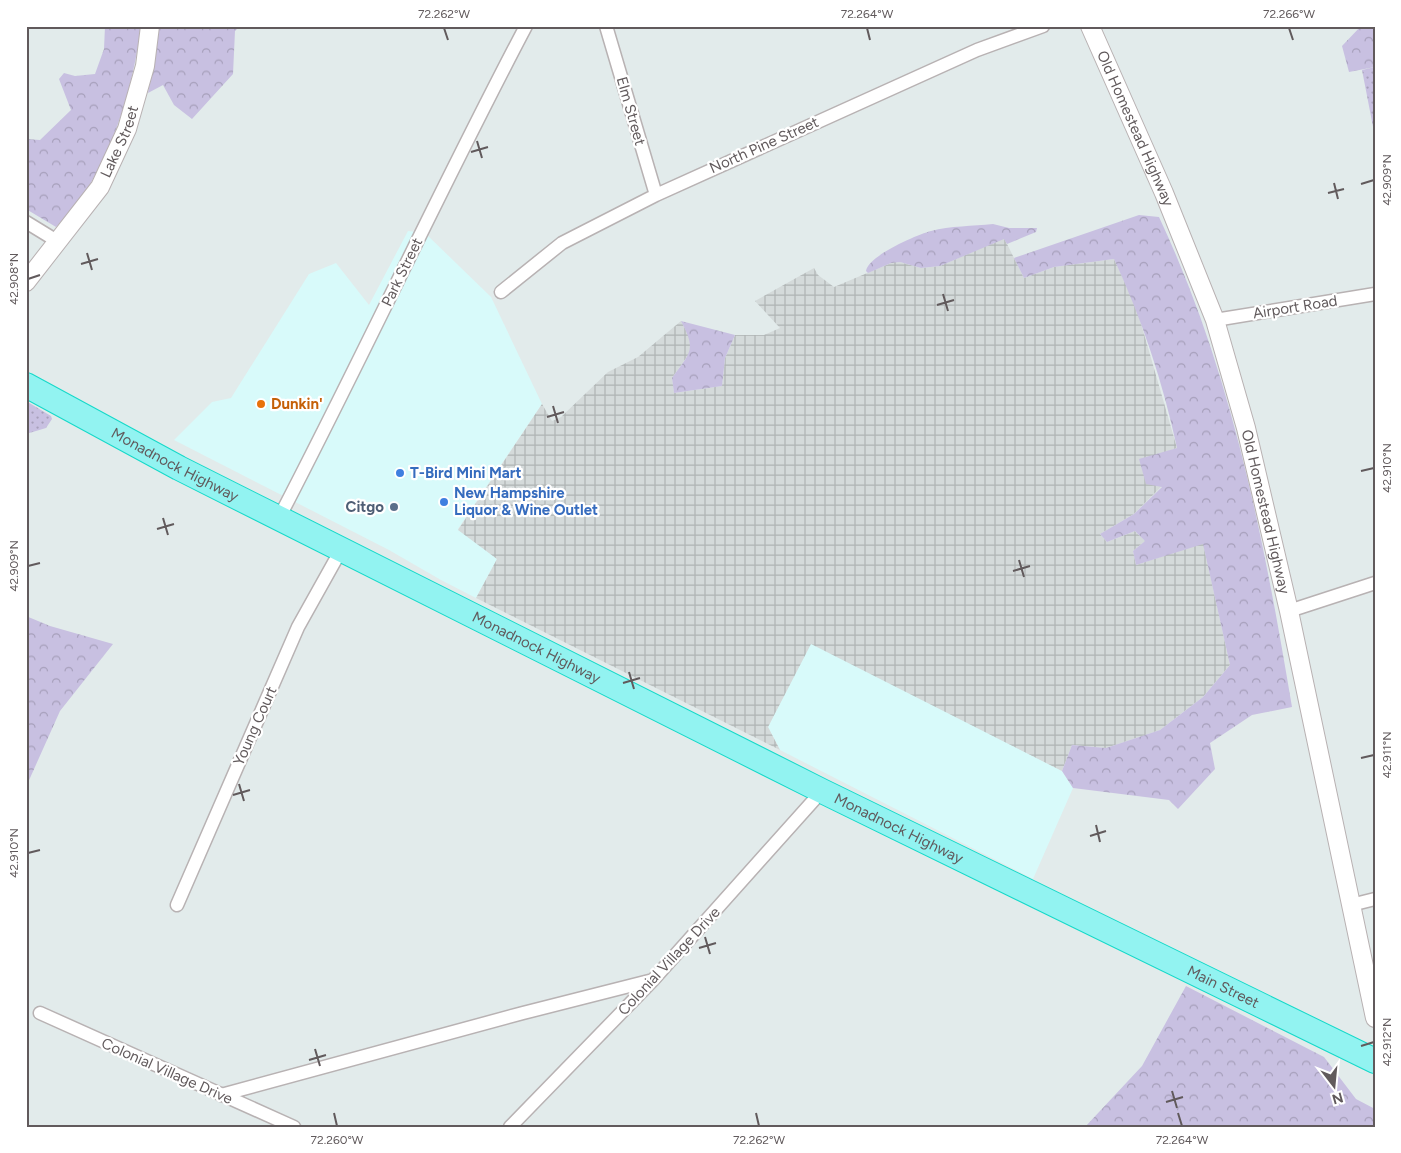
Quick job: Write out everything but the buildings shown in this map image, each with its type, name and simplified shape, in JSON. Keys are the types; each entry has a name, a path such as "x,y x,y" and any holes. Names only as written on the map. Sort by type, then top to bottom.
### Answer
{"highway":[{"name":"Monadnock Highway","path":"28,384 179,468 1071,914"},
{"name":"Main Street","path":"1071,914 1375,1061"}],"main road":[{"name":"Lake Street","path":"26,282 81,214 100,186 127,129 145,66 150,26"},
{"name":"Old Homestead Highway","path":"1090,26 1164,193 1215,320 1246,428 1289,611 1375,1018"},
{"name":"Lake Street","path":"26,263 57,242"}],"street":[{"name":"Park Street","path":"279,518 354,374 477,119 526,26"},
{"name":"Elm Street","path":"606,26 656,195"},
{"name":"North Pine Street","path":"501,292 562,243 656,195 969,54 1043,26"},
{"path":"26,222 57,242"},
{"name":"Airport Road","path":"1215,320 1375,294"},
{"name":"Young Court","path":"177,905 298,627 341,550"},
{"path":"1289,611 1375,583"},
{"name":"Colonial Village Drive","path":"510,1127 653,980 822,791"},
{"path":"1352,905 1375,899"},
{"path":"221,1095 523,1012 653,980"},
{"name":"Colonial Village Drive","path":"40,1013 294,1127"}],"shaded area":[{"path":"408,231 425,233 491,297 542,404 458,529 497,559 476,598 389,550 174,440 212,402 231,398 309,274 336,263 369,305"},
{"path":"1004,238 1024,278 1054,267 1114,259 1136,306 1177,448 1166,452 1162,486 1134,514 1100,534 1107,542 1135,531 1145,541 1133,551 1136,565 1203,543 1230,665 1203,697 1160,730 1106,748 1072,745 1062,771 811,644 768,727 780,750 476,598 497,559 458,530 542,404 552,421 561,417 608,372 638,357 681,321 692,341 689,354 672,378 674,393 722,386 725,358 735,335 764,335 780,328 755,301 814,268 818,275 834,287 891,263 900,262 921,268 940,266"},
{"path":"811,643 1062,771 1073,788 1033,879 780,750 768,727"}],"green space":[{"path":"105,26 141,26 128,92 114,135 95,176 74,208 56,227 26,209 26,139 40,140 71,110 59,79 64,73 75,76 95,74 104,49"},
{"path":"159,26 240,26 235,31 233,74 192,119 174,105 163,85 148,93"},
{"path":"1361,26 1375,26 1375,67 1349,72 1342,46"},
{"path":"1375,67 1375,137 1362,70"},
{"path":"1139,215 1159,217 1185,276 1207,335 1226,396 1257,519 1292,707 1252,715 1210,743 1215,769 1178,809 1169,800 1073,788 1062,771 1072,745 1106,748 1160,730 1203,697 1230,665 1203,544 1136,565 1133,551 1145,541 1135,531 1107,542 1100,534 1134,514 1162,487 1146,484 1139,459 1177,448 1158,375 1143,328 1114,259 1054,267 1024,278 1014,258"},
{"path":"993,224 1009,228 1037,228 1036,232 1007,244 1004,239 940,266 921,268 900,262 891,263 868,273 866,271 869,265 883,253 904,241 924,233 946,228"},
{"path":"681,321 735,335 725,358 722,386 674,393 672,378 687,356 690,345"},
{"path":"26,401 51,416 52,419 46,428 26,434"},
{"path":"26,616 50,626 113,644 60,711 26,787"},
{"path":"1186,986 1324,1057 1356,1099 1375,1109 1375,1127 1085,1127 1142,1066"}],"place":[{"name":"Dunkin'","path":"261,404"},
{"name":"T-Bird Mini Mart","path":"400,473"},
{"name":"New Hampshire Liquor & Wine Outlet","path":"444,502"},
{"name":"Citgo","path":"394,507"}]}
